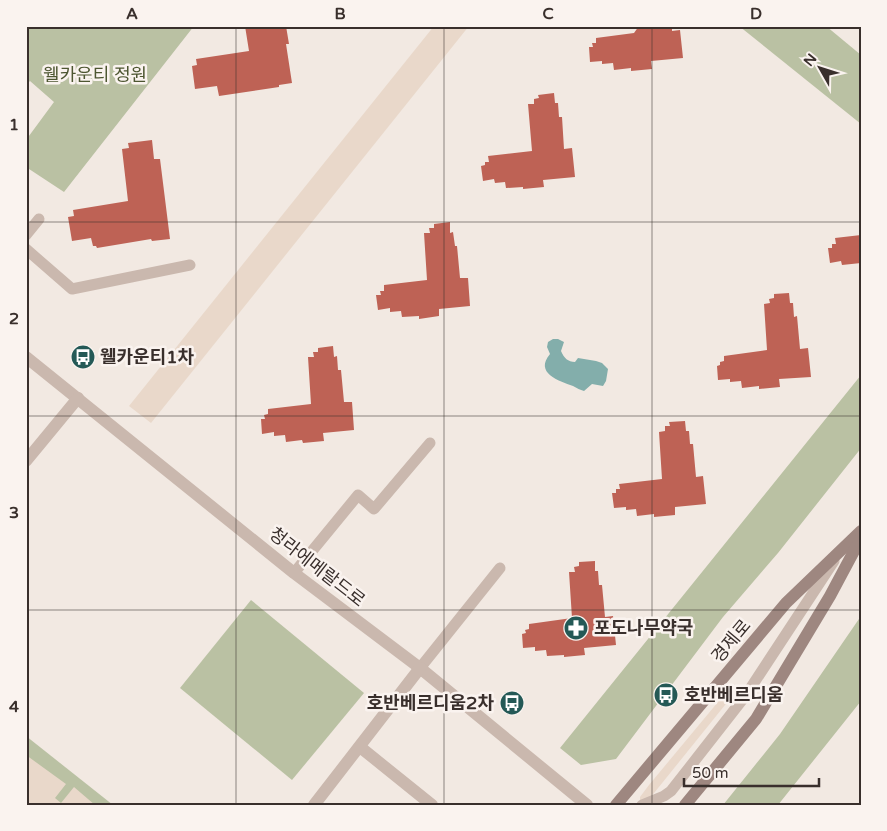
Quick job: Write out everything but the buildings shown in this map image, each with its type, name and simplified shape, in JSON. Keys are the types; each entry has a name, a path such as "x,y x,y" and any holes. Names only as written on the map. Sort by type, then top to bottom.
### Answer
{"main road":[{"name":"경제로","path":"616,805 786,603 861,531"},
{"path":"685,805 756,719 830,596 861,538"}],"street":[{"name":"청라에메랄드로","path":"26,357 294,573 420,668 587,805"},
{"path":"26,461 78,398"},
{"path":"314,805 420,668"},
{"path":"360,747 432,805"}],"lane":[{"path":"26,235 39,219"},
{"path":"26,249 72,288 190,265"},
{"path":"294,573 358,495 374,509 430,443"},
{"path":"642,805 664,796 671,790 739,705 842,549"},
{"path":"420,668 500,568"}],"green space":[{"name":"웰카운티 정원","path":"26,26 194,26 64,192 26,167 26,140 54,102 30,81 26,85"},
{"path":"739,26 826,26 861,55 861,124"},
{"path":"861,375 861,448 778,553 723,617 616,759 581,765 560,748"},
{"path":"251,600 364,693 292,780 180,688"},
{"path":"861,616 861,701 778,805 723,805 780,734"},
{"path":"26,736 113,805 26,805"}],"shaded area":[{"path":"434,26 469,26 151,423 129,406"},
{"path":"729,691 731,693 729,700 646,803 640,801 640,797 649,785"},
{"path":"26,755 66,784 55,798 61,803 74,787 95,805 26,805"}],"water":[{"path":"553,339 564,342 561,351 568,360 575,362 578,358 602,363 608,369 603,386 592,384 584,391 561,382 550,375 545,366 550,354 547,347 548,342"}],"place":[{"name":"웰카운티1차","path":"83,357"},
{"name":"포도나무약국","path":"576,628"},
{"name":"호반베르디움","path":"666,695"},
{"name":"호반베르디움2차","path":"512,703"}]}
